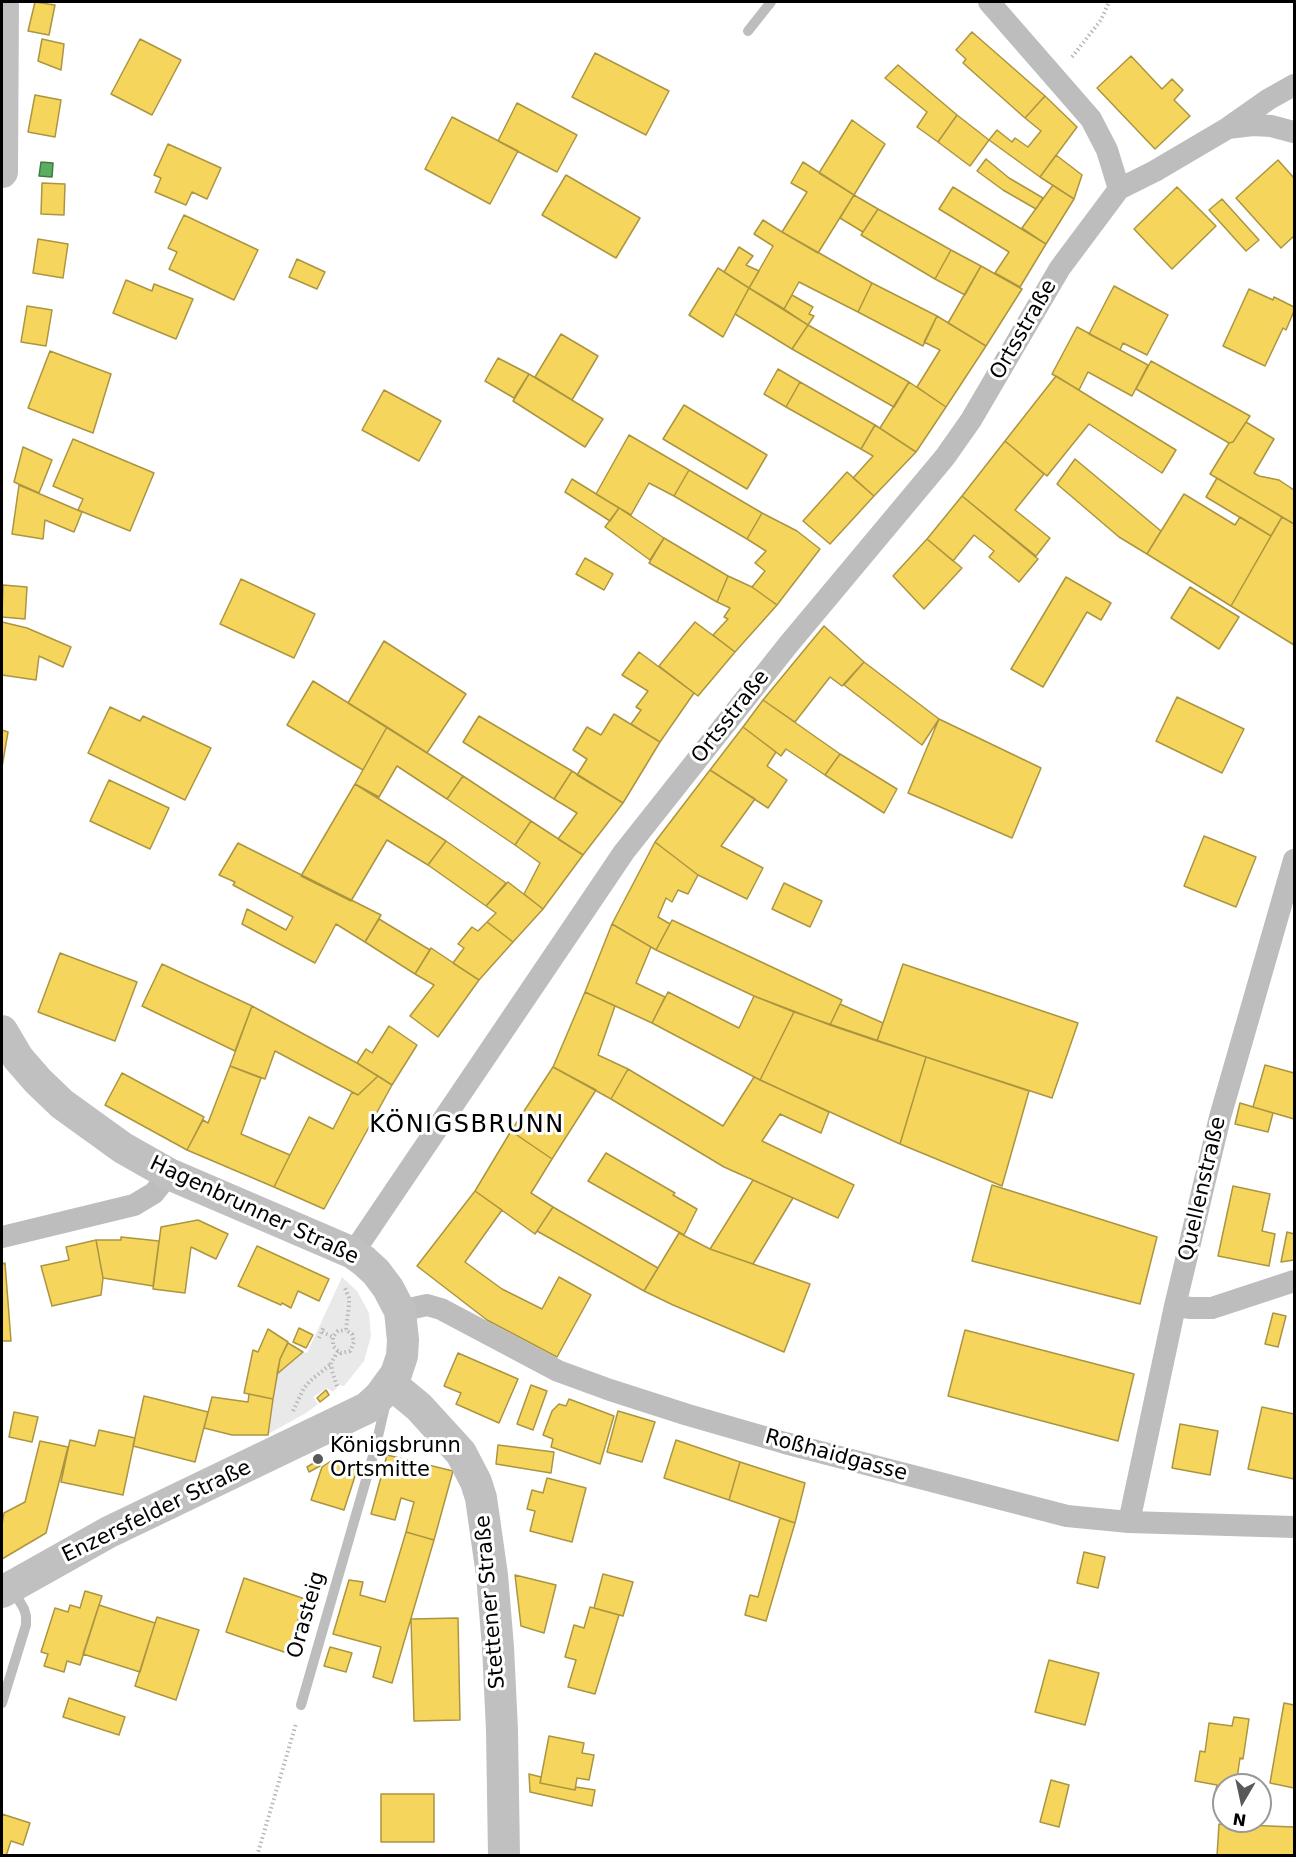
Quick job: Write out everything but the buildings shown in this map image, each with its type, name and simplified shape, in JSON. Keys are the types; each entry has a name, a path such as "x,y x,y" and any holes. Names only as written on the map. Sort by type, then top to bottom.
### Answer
{"street":[{"path":"2,172 3,2"},
{"path":"988,2 1091,119 1107,150 1119,189 1155,171 1228,128 1269,99 1294,85"},
{"path":"1228,128 1253,125 1272,126 1294,132"},
{"name":"Ortsstraße","path":"353,1253 624,852 788,645 945,458 971,420 1060,268 1119,189"},
{"name":"Quellenstraße","path":"1129,1522 1175,1306 1226,1094 1294,860"},
{"name":"Hagenbrunner Straße","path":"2,1031 18,1058 38,1081 62,1104 123,1148 169,1174 353,1253 376,1272 388,1288 400,1311 403,1341 402,1356 396,1374 380,1396 367,1408 314,1435"},
{"path":"2,1237 134,1205 154,1193 169,1174"},
{"path":"1175,1306 1212,1308 1294,1281"},
{"name":"Roßhaidgasse","path":"400,1311 427,1305 441,1309 558,1371 737,1430 1067,1516 1129,1522 1294,1527"},
{"name":"Stettener Straße","path":"390,1383 419,1407 462,1453 481,1498 492,1575 498,1647 504,1856"},
{"name":"Enzersfelder Straße","path":"6,1590 109,1532 314,1435"}],"lane":[{"path":"748,31 771,2"},
{"name":"Orasteig","path":"301,1705 375,1449 390,1383"},
{"path":"2,1703 23,1636 26,1616 24,1609 6,1590"}],"path":[{"path":"1055,79 1101,20 1109,2"},
{"path":"340,1281 349,1298 346,1330"},
{"path":"319,1338 324,1326"},
{"path":"346,1330 352,1334 354,1345 350,1351 341,1353 333,1346 333,1337 338,1331 346,1330"},
{"path":"322,1332 333,1337"},
{"path":"291,1415 300,1395 310,1381 331,1364 338,1351"},
{"path":"331,1364 337,1386"},
{"path":"257,1856 301,1705"}],"shaded area":[{"path":"342,1277 357,1291 369,1313 371,1336 364,1361 344,1386 339,1385 333,1392 327,1388 313,1397 318,1404 268,1434 277,1374 303,1352 307,1353"}],"place":[{"name":"Königsbrunn Ortsmitte","path":"318,1459"}],"district":[{"name":"KÖNIGSBRUNN","path":"467,1126"}]}
